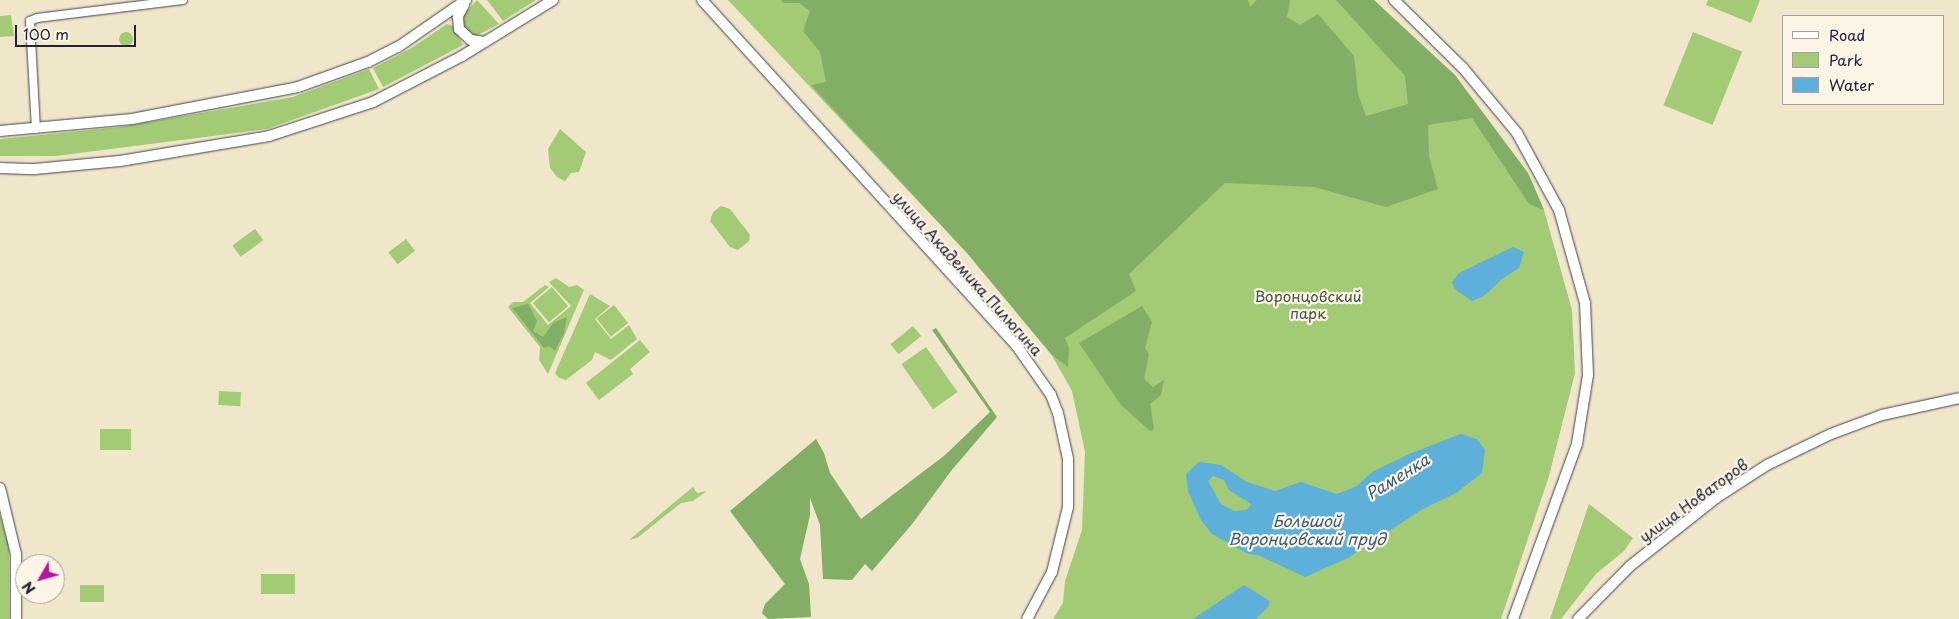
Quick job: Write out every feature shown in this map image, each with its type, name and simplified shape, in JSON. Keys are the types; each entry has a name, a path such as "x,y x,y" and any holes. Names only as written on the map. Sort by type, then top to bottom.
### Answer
{"street":[{"path":"36,129 30,21 36,18 183,0"},
{"path":"0,131 132,119 298,87 368,62 398,47 467,0"},
{"path":"467,0 458,16 460,29 471,40 485,42"},
{"path":"536,10 544,0"},
{"path":"0,168 34,169 120,161 269,136 373,102 485,42 553,0"},
{"name":"улица Академика Пилюгина","path":"702,0 1011,339 1051,395 1058,413 1068,460 1068,507 1052,572 1027,619"},
{"path":"1394,0 1457,62 1518,133 1559,210 1585,303 1588,375 1577,444 1523,594 1512,619"},
{"name":"улица Новаторов","path":"1578,619 1630,566 1746,478 1831,434 1864,422 1959,398"},
{"path":"0,488 16,554 16,619"},
{"path":"1521,619 1523,594"}],"green space":[{"path":"477,0 499,24 476,36 464,29 463,15"},
{"path":"487,0 536,0 503,21"},
{"name":"Воронцовский парк","path":"728,0 1373,0 1452,77 1528,173 1544,210 1572,310 1575,373 1549,476 1501,619 1053,619 1063,603 1065,581 1082,530 1085,452 1072,391 1051,354 967,253"},
{"path":"781,0 1248,0 1250,7 1257,0 1290,0 1287,17 1300,25 1318,14 1354,56 1358,94 1366,116 1408,104 1405,76 1336,0 1374,0 1455,75 1528,173 1544,210 1529,204 1472,118 1428,125 1429,156 1438,189 1386,207 1314,187 1225,183 1129,274 1136,291 1065,338 1069,349 1068,367 1051,354 967,253 811,85 826,82 820,52 803,31 810,11 799,3 783,3"},
{"path":"1708,0 1760,0 1751,23 1706,5"},
{"path":"11,15 14,36 0,37 0,16"},
{"path":"447,24 453,26 463,45 383,87 373,68 410,49"},
{"path":"123,32 129,32 133,39 129,46 123,46 119,42 119,36"},
{"path":"1693,32 1742,52 1713,125 1663,105"},
{"path":"369,69 379,89 267,129 56,156 0,156 0,139 120,127 293,97"},
{"path":"560,129 586,152 579,172 571,173 565,181 557,177 550,168 548,149"},
{"path":"721,206 730,209 750,235 749,241 738,250 730,247 710,221 713,212"},
{"path":"255,229 263,240 241,257 232,245"},
{"path":"406,239 415,251 397,264 388,252"},
{"path":"556,278 569,287 577,285 584,290 548,374 539,360 540,347 508,307 513,302 523,302 545,285 549,287 530,303 548,325 571,306 549,282"},
{"path":"552,287 568,306 549,322 533,303"},
{"path":"590,294 610,306 595,319 611,339 629,325 637,339 611,360 595,352 592,360 566,380 559,378 555,373"},
{"path":"528,304 537,321 533,331 543,337 553,323 567,317 564,333 555,351 549,346 544,348 512,308"},
{"path":"614,305 628,323 611,337 597,319"},
{"path":"1142,306 1152,322 1145,348 1149,354 1144,379 1153,387 1164,380 1161,395 1150,404 1154,429 1150,431 1121,405 1079,343"},
{"path":"913,326 921,336 899,354 890,344"},
{"path":"936,328 997,417 951,471 913,523 872,571 865,564 852,580 823,579 820,525 810,498 810,515 800,559 809,584 811,617 768,619 762,613 765,604 785,584 730,511 816,439 824,453 830,473 861,519 945,455 990,412 932,330"},
{"path":"640,340 650,352 630,369 633,374 599,400 586,383"},
{"path":"926,347 958,392 933,409 901,364"},
{"path":"219,391 241,392 240,406 218,405"},
{"path":"100,429 131,429 131,450 100,450"},
{"path":"693,487 697,493 707,491 693,501 681,503 637,538 629,540"},
{"path":"1589,504 1633,538 1624,551 1596,574 1561,619 1550,619"},
{"path":"0,515 9,547 9,619 0,619"},
{"path":"261,574 295,574 295,594 261,594"},
{"path":"80,585 104,585 104,602 80,602"}],"water":[{"path":"1513,247 1524,252 1519,268 1502,279 1484,296 1472,301 1455,289 1452,282 1459,273"},
{"name":"Большой Воронцовский пруд","path":"1461,434 1477,439 1485,450 1482,473 1456,493 1421,510 1348,558 1305,577 1258,555 1248,554 1212,534 1201,520 1188,491 1186,474 1199,462 1221,465 1247,482 1275,491 1301,482 1337,494 1357,486 1372,472 1409,454","holes":["1213,476 1224,480 1229,490 1251,504 1247,510 1234,511 1221,504 1208,481"]},
{"path":"1244,585 1270,601 1268,607 1256,619 1193,619"}],"water label":[{"name":"Раменка","path":"1397,476"}]}
